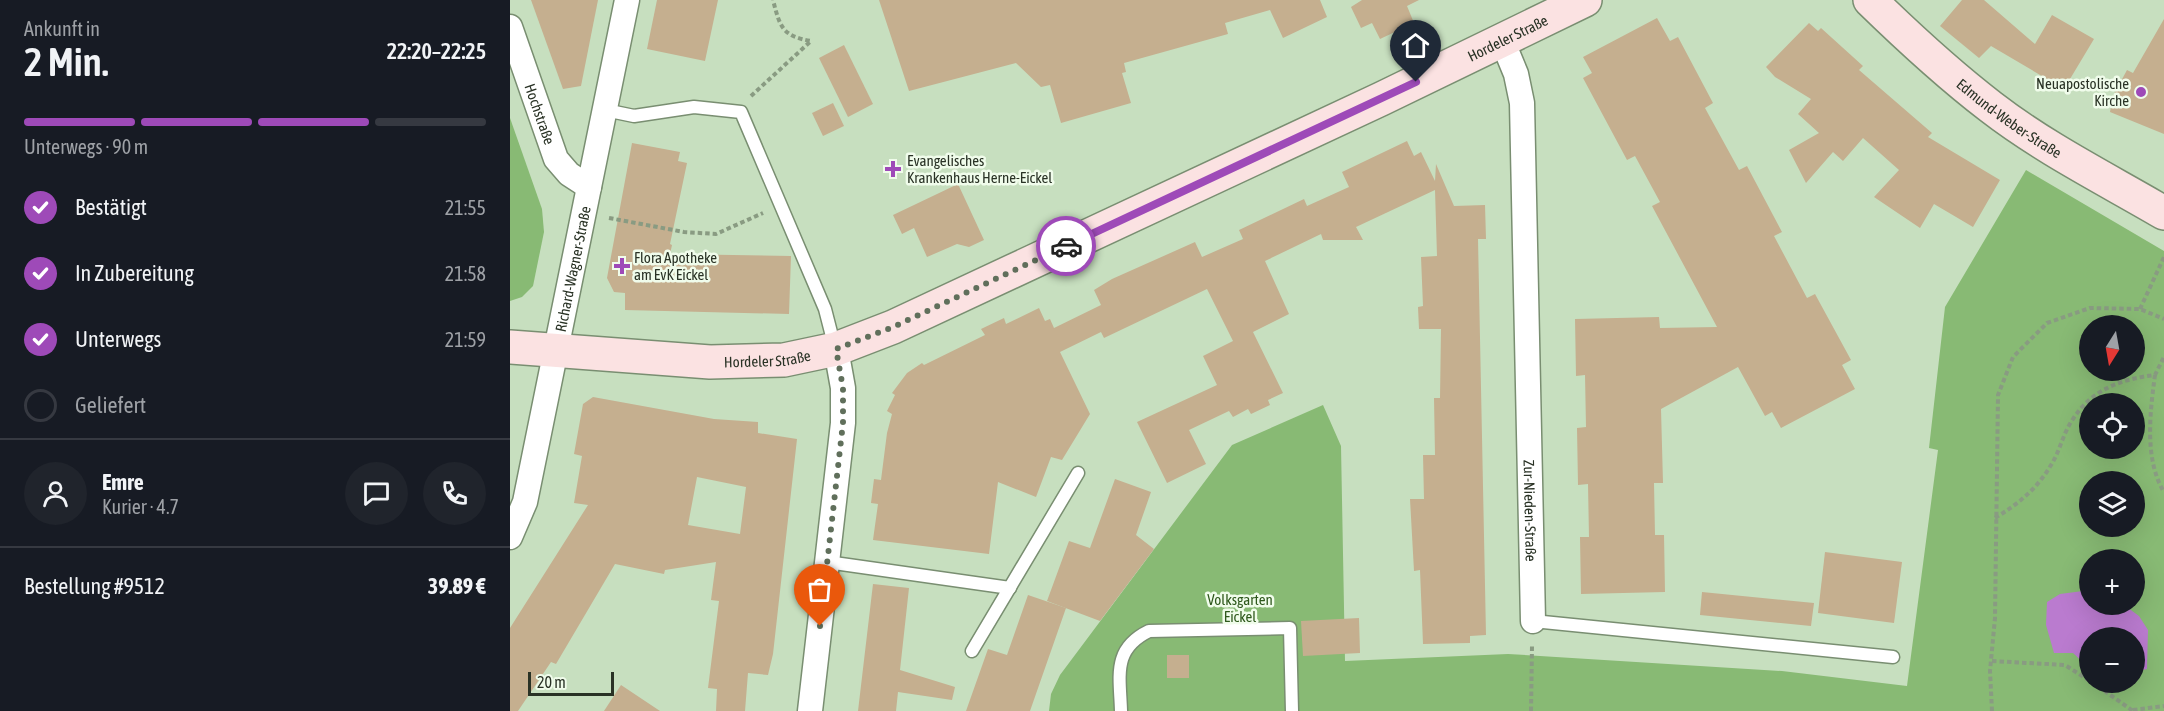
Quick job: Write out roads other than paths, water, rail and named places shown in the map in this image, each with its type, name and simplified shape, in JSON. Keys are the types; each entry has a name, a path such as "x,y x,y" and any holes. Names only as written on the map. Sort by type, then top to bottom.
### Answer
{"street":[{"name":"Richard-Wagner-Straße","path":"510,537 525,502 627,0"},
{"name":"Hordeler Straße","path":"510,347 710,362 784,360 836,349 893,327 1585,0"},
{"name":"Edmund-Weber-Straße","path":"1870,0 1935,62 1992,109 2164,213"},
{"name":"Hochstraße","path":"510,27 556,159 569,174 589,187"},
{"name":"Zur-Nieden-Straße","path":"1502,40 1516,74 1522,103 1533,621"},
{"path":"810,711 843,423 843,388 836,349"}],"lane":[{"path":"605,110 634,116 694,106 741,112 825,309 836,349"},
{"path":"972,651 1078,473"},
{"path":"827,562 1010,588"},
{"path":"1533,621 1893,657"},
{"path":"1120,711 1120,668 1124,651 1135,638 1149,631 1290,628 1292,711"}],"place":[{"name":"Neuapostolische Kirche","path":"2141,92"},
{"name":"Evangelisches Krankenhaus Herne-Eickel","path":"893,169"},
{"name":"Flora Apotheke am EvK Eickel","path":"622,266"}],"park label":[{"name":"Volksgarten Eickel","path":"1240,608"}]}
